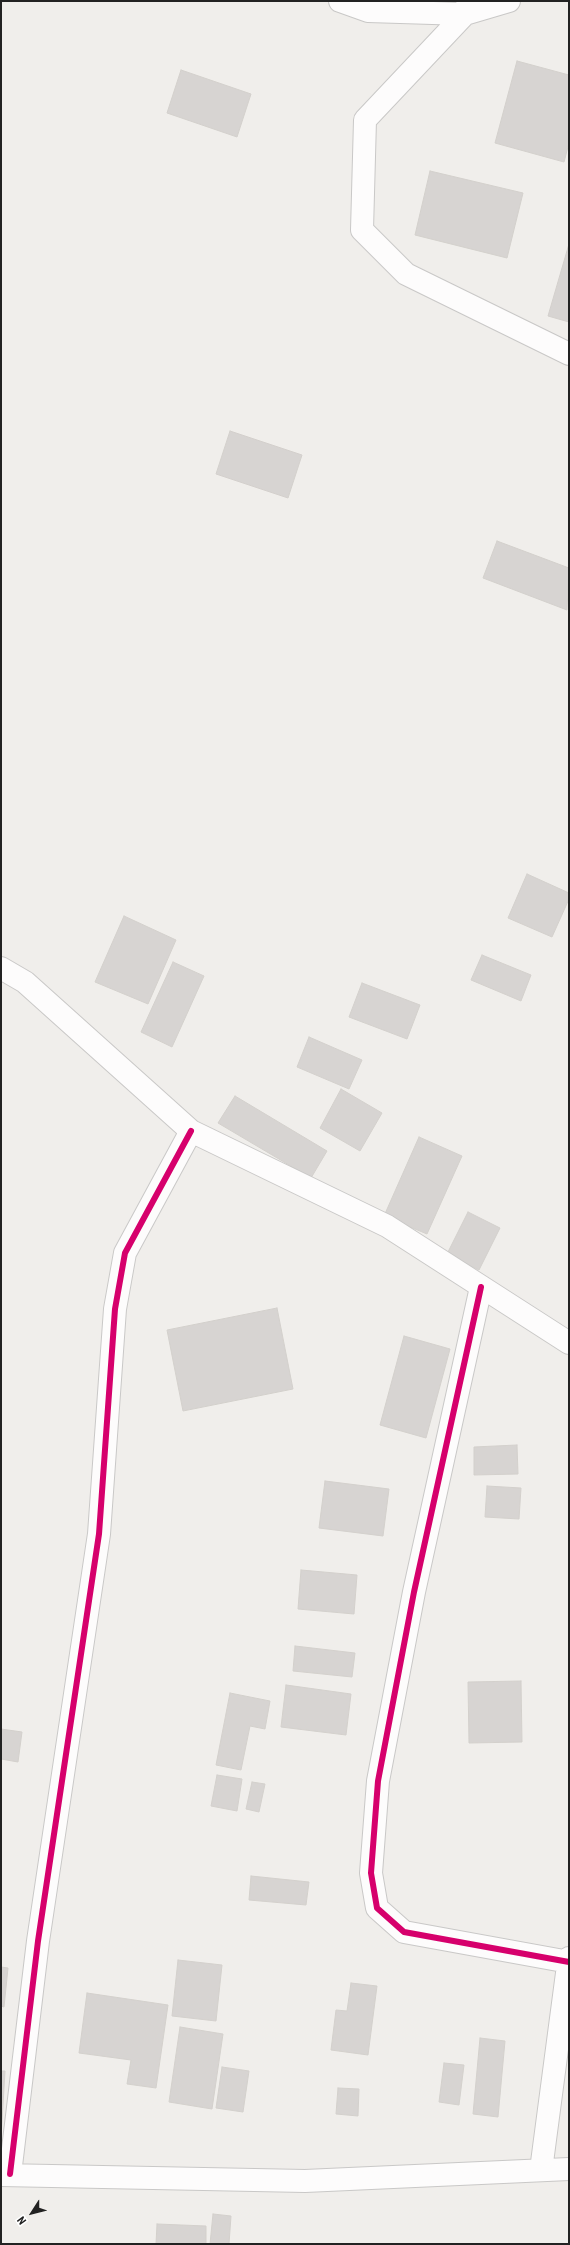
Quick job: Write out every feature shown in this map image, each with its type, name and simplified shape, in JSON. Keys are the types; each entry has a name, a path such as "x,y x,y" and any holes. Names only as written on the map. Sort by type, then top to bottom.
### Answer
{"street":[{"path":"340,1 368,11 467,8 509,1"},
{"path":"467,8 365,120 362,230 406,274 569,354"},
{"path":"1,968 26,982 191,1131 387,1226 569,1344"},
{"path":"191,1131 125,1253 116,1302 99,1534 38,1941 6,2175 305,2181 569,2169"},
{"path":"481,1287 414,1592 378,1780 372,1873 378,1908 404,1932 569,1962"},
{"path":"541,2170 569,1958"}],"building":[{"path":"517,61 569,75 569,143 564,162 495,143"},
{"path":"181,70 251,94 237,137 167,113"},
{"path":"430,171 523,193 507,258 415,235"},
{"path":"569,244 569,322 548,316"},
{"path":"230,431 302,455 288,498 216,474"},
{"path":"497,541 569,568 567,610 483,578"},
{"path":"527,874 569,893 569,899 552,937 508,918"},
{"path":"124,916 176,940 148,1004 95,982"},
{"path":"482,955 531,975 521,1001 471,980"},
{"path":"173,962 204,976 172,1047 141,1032"},
{"path":"362,983 420,1005 407,1039 349,1017"},
{"path":"309,1037 362,1060 349,1089 297,1067"},
{"path":"341,1089 382,1113 360,1151 320,1128"},
{"path":"235,1096 327,1151 311,1178 218,1123"},
{"path":"419,1137 462,1156 427,1234 384,1216"},
{"path":"468,1212 500,1228 479,1270 447,1254"},
{"path":"277,1308 293,1389 183,1411 167,1330"},
{"path":"404,1336 450,1349 426,1438 380,1425"},
{"path":"517,1445 518,1474 474,1475 474,1447"},
{"path":"325,1481 389,1489 383,1536 319,1528"},
{"path":"487,1486 521,1488 519,1519 485,1517"},
{"path":"301,1570 357,1575 354,1614 298,1609"},
{"path":"295,1646 355,1653 352,1677 293,1671"},
{"path":"521,1681 522,1742 469,1743 468,1682"},
{"path":"286,1685 351,1694 346,1735 281,1727"},
{"path":"230,1693 270,1701 265,1729 250,1726 241,1770 216,1765"},
{"path":"1,1729 22,1732 18,1762 1,1759"},
{"path":"217,1775 242,1779 237,1811 211,1806"},
{"path":"252,1782 265,1784 259,1812 246,1809"},
{"path":"251,1876 309,1882 306,1905 249,1900"},
{"path":"178,1960 222,1965 216,2021 172,2016"},
{"path":"1,1967 8,1968 4,2007 1,2006"},
{"path":"351,1983 377,1986 368,2055 331,2050 336,2010 347,2011"},
{"path":"87,1993 168,2005 156,2088 127,2084 131,2060 79,2053"},
{"path":"180,2027 223,2034 212,2109 169,2102"},
{"path":"480,2038 505,2041 498,2117 473,2114"},
{"path":"444,2063 464,2065 459,2105 439,2102"},
{"path":"222,2067 249,2071 243,2112 216,2108"},
{"path":"1,2071 5,2071 1,2138"},
{"path":"338,2088 359,2089 358,2116 336,2114"},
{"path":"213,2214 231,2216 229,2244 210,2244"},
{"path":"157,2224 206,2226 206,2244 156,2244"}],"cycle path":[{"path":"10,2174 38,1941 99,1534 115,1309 125,1253 191,1131"},
{"path":"481,1287 414,1592 378,1781 371,1873 377,1908 404,1932 569,1962"}]}
